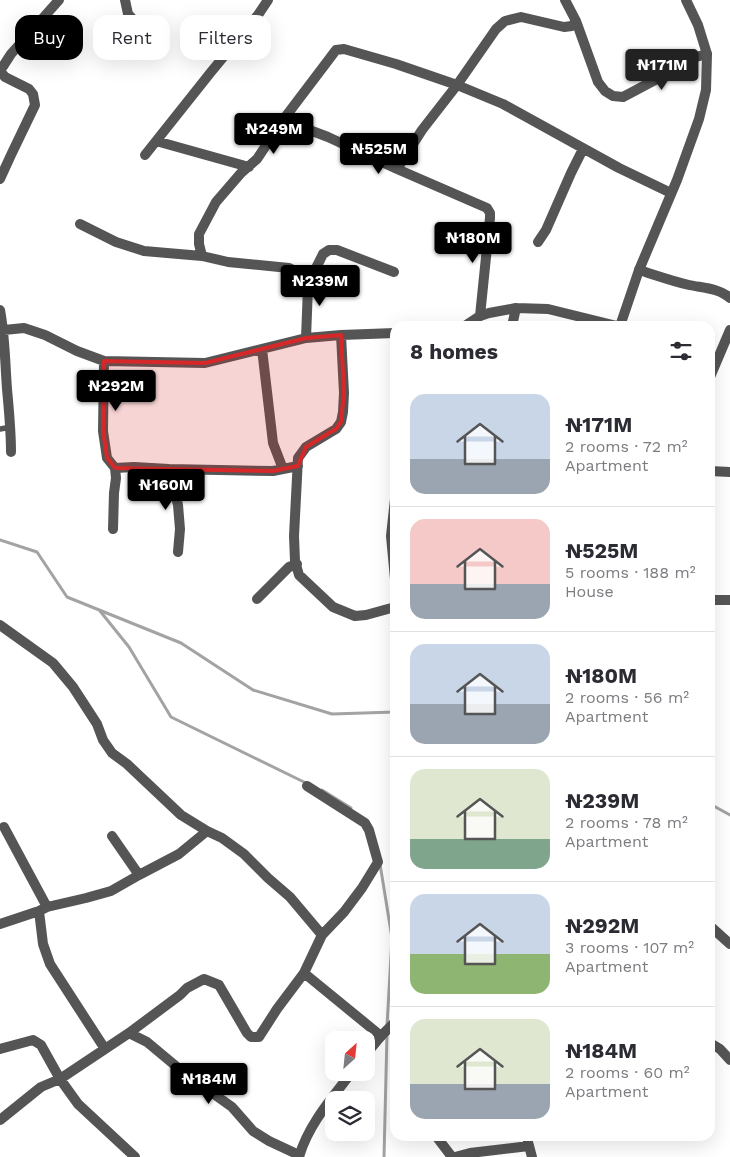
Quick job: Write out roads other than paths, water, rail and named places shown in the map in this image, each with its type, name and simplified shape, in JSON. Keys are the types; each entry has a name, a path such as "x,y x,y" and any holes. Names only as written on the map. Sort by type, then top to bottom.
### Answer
{"street":[{"path":"0,179 35,105 33,94 29,89 5,77 0,71 11,54 59,0"},
{"path":"125,0 129,15"},
{"path":"145,156 268,0"},
{"path":"565,0 576,21 598,82 605,91 614,96 623,97 696,57 706,54"},
{"path":"620,321 699,119 706,90 706,54 698,25 686,0"},
{"path":"397,169 422,130 457,85 496,29 505,21 521,17 564,27 572,26 576,21"},
{"path":"202,256 199,244 200,234 216,202 241,173 257,159 283,120 336,50 344,49 396,64 457,85 502,104 619,168 671,193"},
{"path":"283,120 328,137 487,208 490,218 480,316"},
{"path":"156,141 249,166"},
{"path":"538,242 546,230 583,149"},
{"path":"80,224 116,242 144,251 202,256 228,262 289,268 299,273 305,279 308,287 306,338"},
{"path":"305,279 316,268 323,254 328,250 337,250 394,272"},
{"path":"639,270 688,285 717,290 730,298"},
{"path":"513,321 516,308"},
{"path":"472,321 489,313 516,308 548,309 597,321"},
{"path":"0,310 4,330 3,389 11,427 11,452"},
{"path":"4,330 24,328 45,335 77,351 104,361 205,363 306,338 390,333"},
{"path":"715,365 730,330"},
{"path":"341,335 344,393 341,422 336,429 306,447 298,458 294,554 299,575 333,607 355,616 390,608"},
{"path":"262,349 273,443 283,469"},
{"path":"104,361 103,431 107,458 115,468 116,478 113,529"},
{"path":"115,468 273,471 298,466"},
{"path":"169,469 178,505 180,529 178,552"},
{"path":"715,471 730,472"},
{"path":"257,599 289,568 297,564"},
{"path":"715,600 730,600"},
{"path":"0,625 53,664 74,687 112,753 127,764 181,815 222,838 244,854 290,897 322,935"},
{"path":"0,1120 41,1087 60,1079 130,1033 180,996 187,988 204,979 219,985 247,1033 251,1037 259,1037 304,973 322,935 344,912 378,862 370,830 365,823 308,786"},
{"path":"4,827 43,909 44,944 50,964 105,1049"},
{"path":"0,924 43,909 111,891 139,874 179,854 207,831"},
{"path":"112,836 139,874"},
{"path":"715,930 730,944"},
{"path":"304,973 381,1036"},
{"path":"375,1043 390,1027"},
{"path":"130,1033 147,1042 183,1072 232,1107 253,1131 299,1156 311,1129 345,1081"},
{"path":"0,1049 33,1040 41,1045 60,1079 78,1104 135,1157"},
{"path":"715,1046 730,1060"},
{"path":"440,1141 453,1157 529,1141 532,1157"}],"lane":[{"path":"0,430 11,427"}],"waterway":[{"path":"0,540 37,552 67,597 181,643 253,690 332,714 390,712"},
{"path":"100,611 129,647 171,717 308,784"},
{"path":"322,790 351,808"},
{"path":"715,807 730,815"},
{"path":"380,864 390,926"},
{"path":"387,1026 390,973"},
{"path":"384,1157 387,1035"}]}
